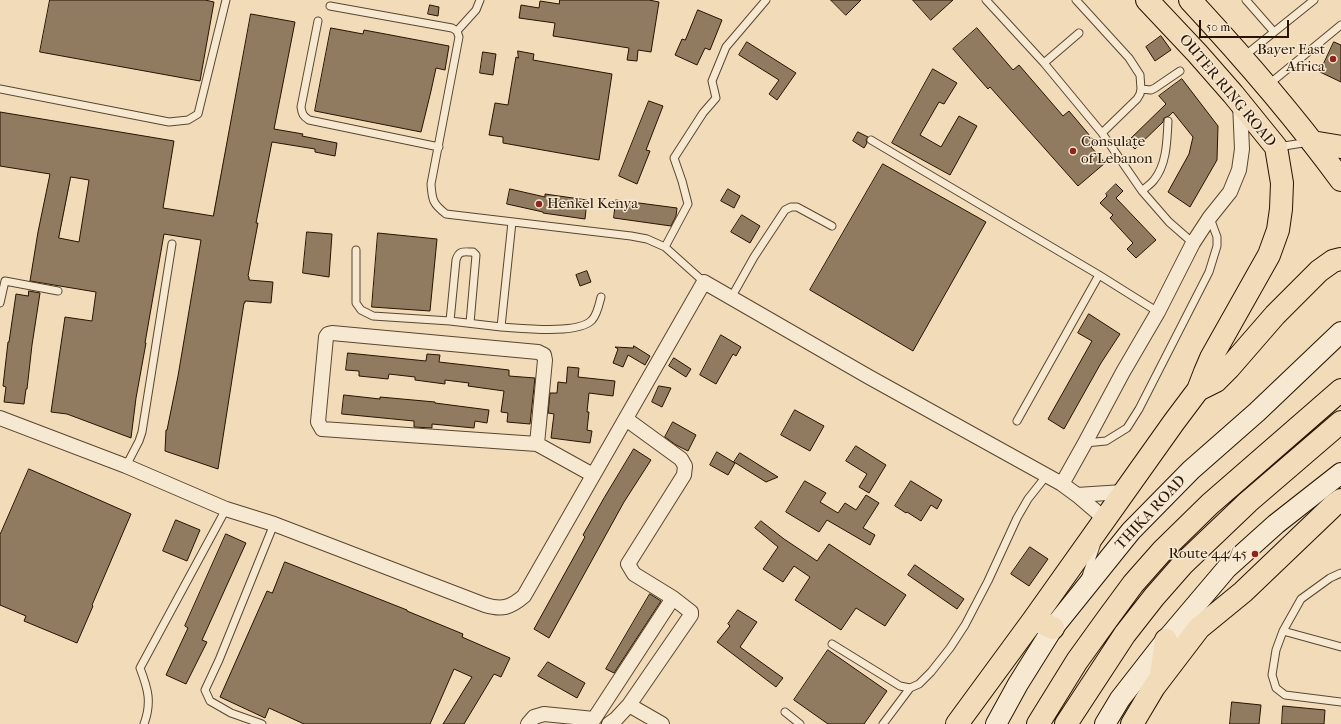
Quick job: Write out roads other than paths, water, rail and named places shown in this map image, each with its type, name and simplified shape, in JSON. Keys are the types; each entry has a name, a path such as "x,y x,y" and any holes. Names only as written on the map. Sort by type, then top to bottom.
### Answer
{"main road":[{"name":"OUTER RING ROAD","path":"1147,0 1198,53 1276,148 1282,183 1281,209 1278,230 1269,255 1211,358 1204,372 1198,390"},
{"name":"OUTER RING ROAD","path":"1190,0 1266,86 1341,180"},
{"path":"1312,142 1341,147"},
{"path":"957,724 1043,624 1102,523 1198,390 1216,381 1275,315 1319,271 1334,261 1341,259"},
{"name":"THIKA ROAD","path":"996,724 1018,684 1043,624 1076,599 1131,531 1191,470 1257,412 1341,332"},
{"path":"1038,724 1103,624 1163,550 1210,504 1341,390"},
{"path":"1066,724 1125,634 1183,564 1248,502 1341,422"},
{"path":"1106,724 1120,699 1166,640 1227,568 1276,524 1341,472"},
{"path":"1132,724 1154,686 1199,628 1243,592 1341,500"},
{"path":"1161,676 1166,640"}],"street":[{"path":"1062,484 1123,372 1158,312 1193,243 1210,217 1230,192 1239,170 1242,149 1240,103"},
{"path":"0,418 126,466 226,509 274,524 485,605 495,608 506,608 515,604 524,596 704,282 869,377 1062,484 1078,495 1102,523"},
{"path":"537,444 545,360 544,355 538,352 332,333 328,334 326,337 318,422 322,429 537,444 593,475"},
{"path":"609,724 629,705 691,615 691,612 673,598 634,574 628,564 684,475 685,466 681,459 626,419"},
{"path":"1078,495 1123,492"},
{"path":"528,724 534,717 544,714 596,721 673,598"},
{"path":"629,705 662,724"}],"lane":[{"path":"0,88 169,122 188,120 198,114 226,0"},
{"path":"457,31 476,10 480,0"},
{"path":"665,247 688,204 674,158 703,113 716,98 712,81 726,47 766,0"},
{"path":"986,0 1044,63 1102,133 1142,191 1173,226 1193,243"},
{"path":"1076,0 1129,58 1140,75 1141,89 1137,99 1102,133"},
{"path":"1246,0 1274,32"},
{"path":"1242,58 1314,0"},
{"path":"330,6 452,28 457,31 459,37 431,184 432,198 435,204 446,214 647,239 665,247 704,282"},
{"path":"318,22 301,107 304,117 309,120 439,147"},
{"path":"1266,86 1341,25"},
{"path":"1044,63 1079,33"},
{"path":"1141,89 1151,90 1180,71"},
{"path":"1142,191 1155,179 1160,168 1165,152 1168,121"},
{"path":"871,140 1099,275 1158,312"},
{"path":"1276,148 1312,142"},
{"path":"731,298 754,257 785,210 791,206 798,207 832,226"},
{"path":"1085,443 1106,441 1127,428 1139,409 1209,272 1217,246 1217,237 1210,217"},
{"path":"501,327 512,222"},
{"path":"126,466 142,432 172,244"},
{"path":"356,250 356,303 360,310 373,316 450,321 545,330 576,327 591,322 595,316 601,297"},
{"path":"450,321 456,260 458,255 462,252 473,252 476,255 470,323"},
{"path":"1017,421 1099,275"},
{"path":"0,303 5,281 58,291"},
{"path":"882,724 910,688 919,684 931,672 965,625 988,581 1017,518 1028,499 1046,475"},
{"path":"144,724 148,707 148,690 140,668 226,509"},
{"path":"1076,599 1094,554 1102,523"},
{"path":"262,724 231,713 210,701 205,690 274,524"},
{"path":"1341,573 1330,578 1301,599 1282,631 1276,650 1272,675 1276,688 1285,695 1341,702"},
{"path":"1282,631 1341,647"},
{"path":"832,644 900,686 910,688"},
{"path":"785,712 800,724"}],"place":[{"name":"Bayer East Africa","path":"1333,59"},
{"name":"Consulate of Lebanon","path":"1073,151"},
{"name":"Henkel Kenya","path":"539,204"},
{"name":"Route 44/45","path":"1255,554"}]}
